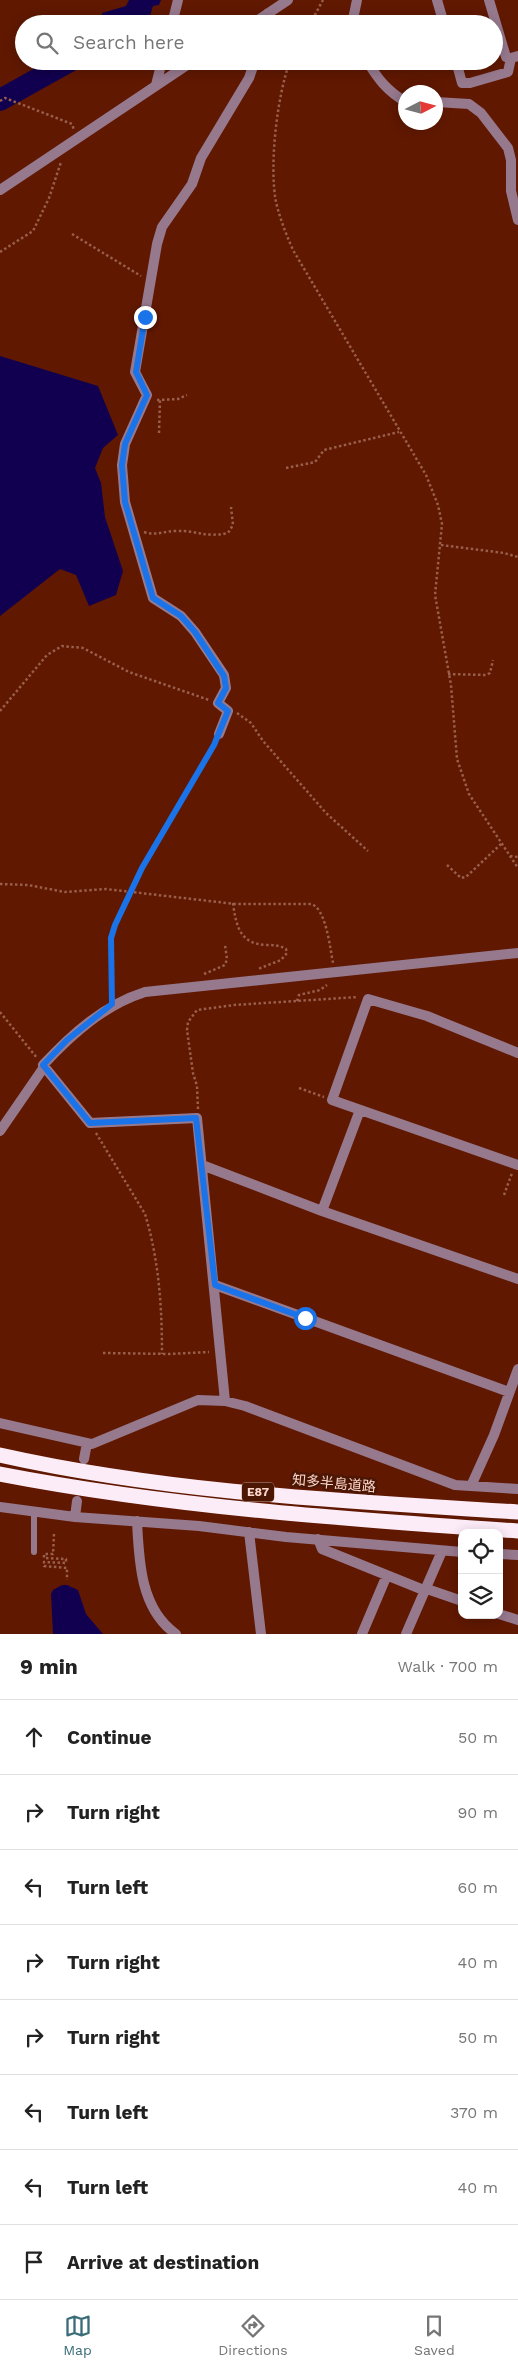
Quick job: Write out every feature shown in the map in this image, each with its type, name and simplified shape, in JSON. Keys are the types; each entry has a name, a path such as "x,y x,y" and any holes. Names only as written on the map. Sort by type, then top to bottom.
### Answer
{"highway":[{"name":"知多半島道路","path":"0,1455 166,1483 292,1496 518,1512"},
{"name":"E87","path":"0,1474 113,1494 180,1503 297,1515 518,1531"}],"street":[{"path":"174,15 178,0"},
{"path":"265,15 288,0"},
{"path":"354,15 357,0"},
{"path":"437,0 441,15"},
{"path":"489,0 493,15"},
{"path":"458,70 462,83 470,83 508,72 515,57 506,57 503,47"},
{"path":"156,85 160,70"},
{"path":"0,190 179,70"},
{"path":"219,734 228,711 218,703 226,688 224,676 195,632 181,616 153,598 125,502 122,465 128,437 147,395 136,372 157,244 162,227 192,184 201,158 252,70"},
{"path":"372,70 378,80 398,97"},
{"path":"443,102 469,104 481,113 508,148 511,160 511,191 518,220"},
{"path":"0,1131 43,1066 67,1040 112,1004 145,992 518,953"},
{"path":"517,1164 332,1100 368,999 427,1016 518,1052"},
{"path":"43,1066 90,1123 196,1118 215,1285 225,1401"},
{"path":"322,1211 360,1110"},
{"path":"202,1165 322,1211 518,1279"},
{"path":"215,1285 510,1392"},
{"path":"470,1486 494,1435 518,1369"},
{"path":"0,1423 92,1444 198,1400 225,1401 254,1409 455,1485 518,1489"},
{"path":"84,1459 87,1443"},
{"path":"75,1517 77,1501"},
{"path":"0,1506 75,1517 136,1521 318,1540 458,1552"},
{"path":"136,1521 142,1581 159,1616 176,1634"},
{"path":"249,1532 261,1634"},
{"path":"318,1540 322,1549 427,1590 458,1600"},
{"path":"406,1634 427,1590 442,1551"},
{"path":"503,1554 518,1556"},
{"path":"362,1634 387,1575"},
{"path":"503,1615 518,1620"}],"lane":[{"path":"34,1511 34,1552"}],"path":[{"path":"315,15 323,0"},
{"path":"287,70 280,96 273,178 276,203 293,250 426,475 438,505 442,524 435,595 451,685 457,759 469,794 518,868"},
{"path":"0,101 6,98 72,124 77,138"},
{"path":"0,252 33,230 61,162 58,151"},
{"path":"72,234 151,280"},
{"path":"147,395 160,400 178,399 187,395"},
{"path":"159,433 160,400"},
{"path":"286,468 315,462 320,452 324,450 400,432"},
{"path":"133,528 152,535 173,531 208,536 219,535 232,530 231,507"},
{"path":"440,545 504,552 518,557"},
{"path":"0,711 47,655 56,648 70,645 83,648 129,672 218,703"},
{"path":"448,674 486,675 490,672 493,660"},
{"path":"228,711 245,717 263,741 326,813 368,851"},
{"path":"112,1004 111,938 142,868 219,734"},
{"path":"448,865 461,878 466,878 501,844"},
{"path":"510,856 518,857"},
{"path":"0,884 28,885 65,892 106,890 233,903 316,905 321,912 338,977 320,990 299,995 296,1001"},
{"path":"233,903 238,930 245,939 259,945 282,946 287,953 281,960 235,978 233,982"},
{"path":"190,986 194,979 225,965 228,959 226,946"},
{"path":"196,1118 197,1086 193,1073 187,1030 188,1022 197,1010 234,1005 296,1001 365,997 368,999"},
{"path":"0,1012 43,1066"},
{"path":"299,1088 332,1100"},
{"path":"90,1123 145,1214 160,1288 162,1354"},
{"path":"504,1195 517,1164"},
{"path":"103,1353 162,1354 220,1351"},
{"path":"54,1534 53,1554 44,1554 44,1558 66,1559 66,1564 44,1562 44,1566 67,1568 67,1580"}],"shaded area":[{"path":"129,0 161,0 159,5 153,6 150,15 102,15 102,13 126,6"},
{"path":"0,356 98,386 118,435 103,448 95,468 101,483 105,517 123,571 116,595 89,606 76,575 60,569 0,616"},
{"path":"62,1585 78,1590 86,1614 103,1634 53,1634 51,1594 53,1590"}],"waterway":[{"path":"0,100 54,70"}],"route":[{"path":"145,317 136,372 147,395 125,444 122,465 125,502 145,565 149,590 158,603 181,616 195,632 224,676 226,688 218,703 228,711 214,745 142,868 115,925 111,938 112,1004 67,1040 43,1065 90,1123 196,1118 215,1285 305,1318"}]}
